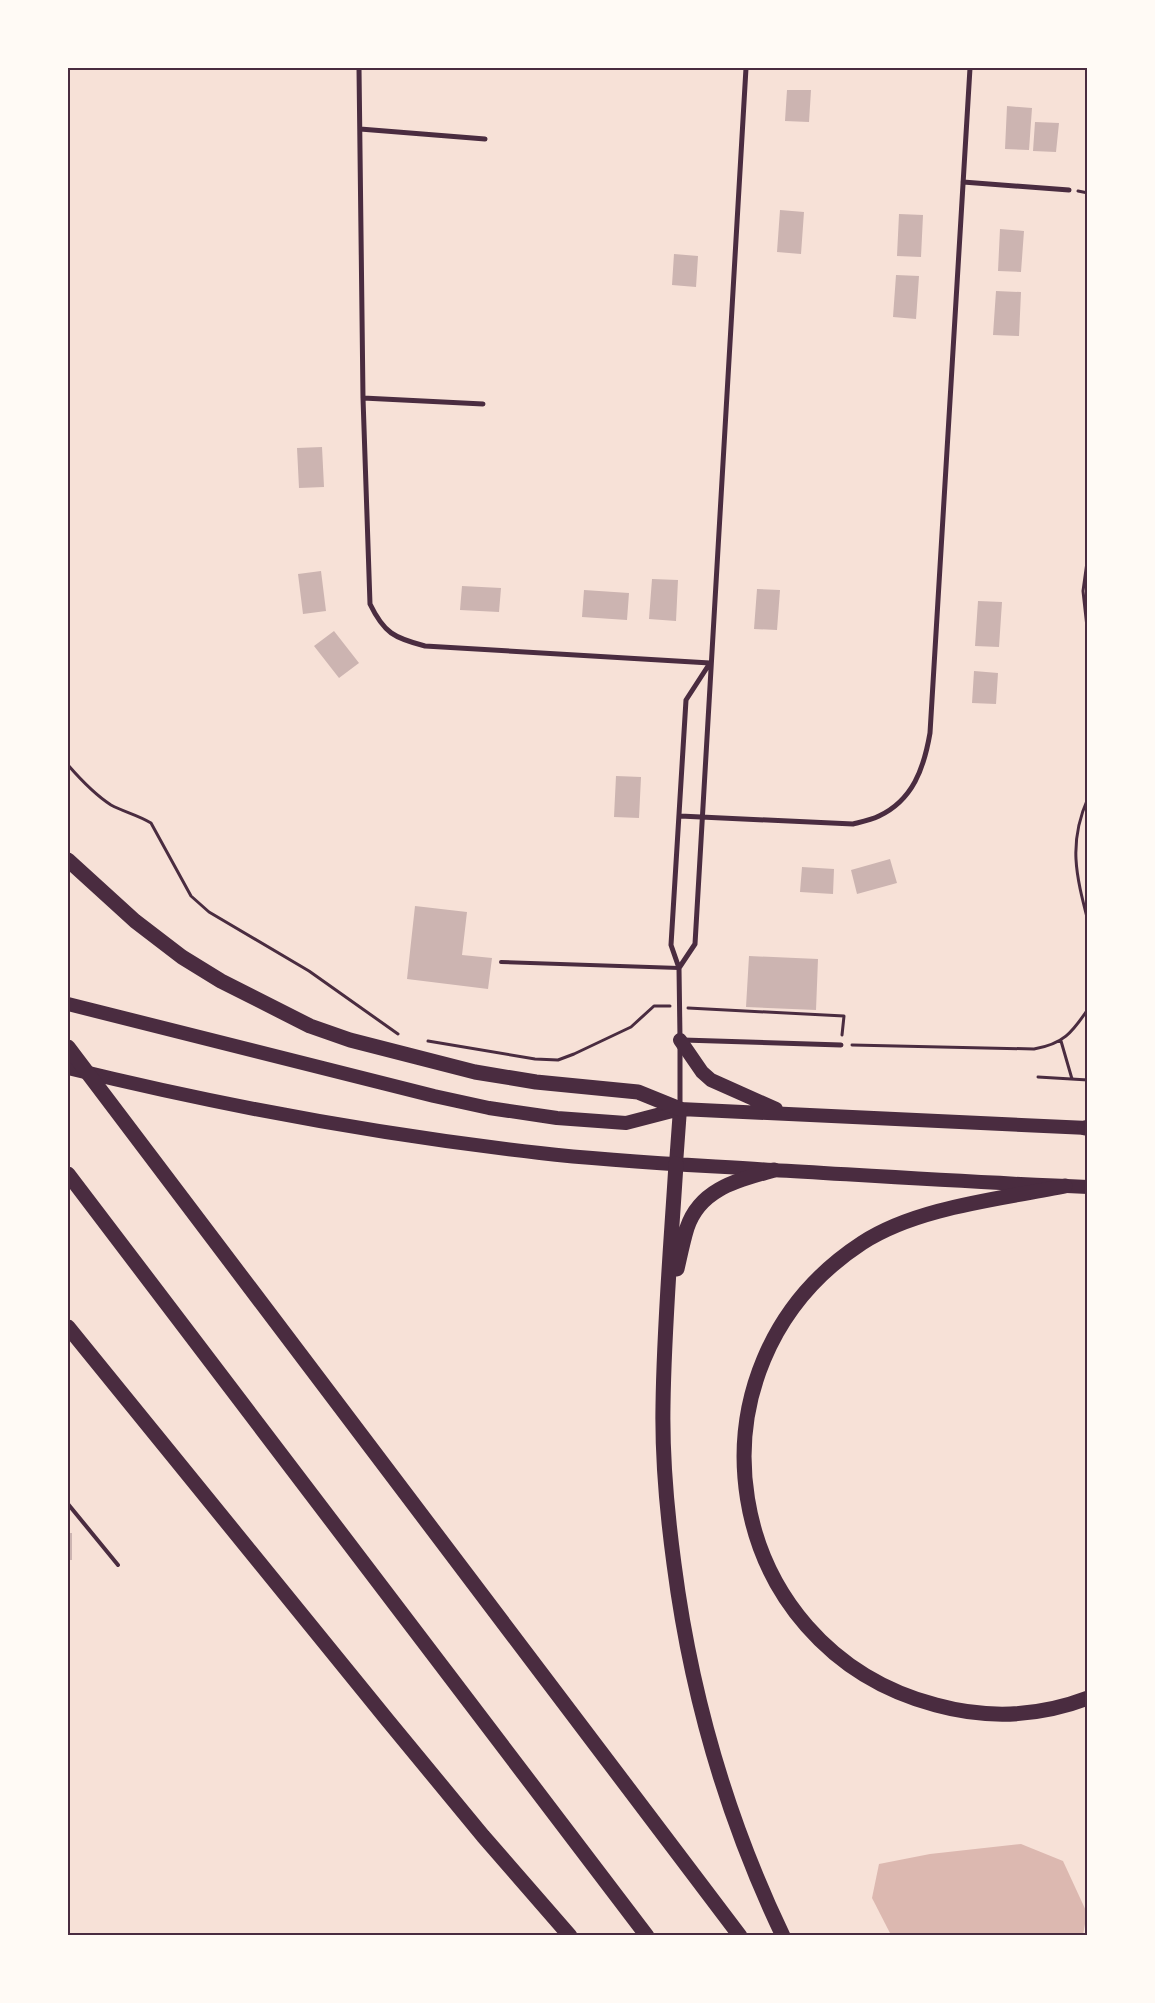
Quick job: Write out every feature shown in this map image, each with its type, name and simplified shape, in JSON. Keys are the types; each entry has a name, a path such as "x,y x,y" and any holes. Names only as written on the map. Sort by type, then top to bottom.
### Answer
{"highway":[{"path":"68,860 135,921 182,957 221,981 310,1026 350,1040 475,1072 536,1082 638,1092 680,1108 1087,1128"},
{"path":"68,1004 434,1096 489,1108 557,1118 626,1123 680,1108"},
{"path":"680,1040 702,1072 711,1080 786,1114"},
{"path":"68,1048 740,1936"},
{"path":"68,1068 212,1101 384,1132 541,1153 676,1164 1088,1187"},
{"path":"680,1108 663,1407 665,1483 670,1534 684,1636 694,1685 721,1779 764,1896 784,1936"},
{"path":"668,1302 688,1226 701,1203 723,1186 774,1170"},
{"path":"68,1174 647,1936"},
{"path":"1065,1186 950,1209 889,1228 862,1244 812,1284 773,1339 757,1374 747,1410 744,1477 754,1534 768,1569 780,1590 796,1613 816,1636 840,1658 866,1676 899,1694 924,1702 954,1710 985,1714 1018,1714 1046,1711 1088,1698"},
{"path":"68,1327 389,1722 489,1843 570,1936"}],"street":[{"path":"359,68 363,398 370,604 379,622 390,633 406,641 425,646 710,663"},
{"path":"679,968 695,944 746,68"},
{"path":"680,816 853,824 878,817 897,806 919,776 926,756 930,733 970,68"},
{"path":"360,129 485,138"},
{"path":"963,182 1069,190"},
{"path":"363,398 483,404"},
{"path":"680,1108 679,968 672,945 686,700 710,663"},
{"path":"680,1040 841,1045"}],"lane":[{"path":"501,962 679,968"},
{"path":"68,1504 118,1565"}],"path":[{"path":"1088,555 1083,591 1088,636"},
{"path":"68,765 95,793 113,805 140,816 151,823 191,896 209,912 309,971 396,1034 403,1036"},
{"path":"1088,798 1079,817 1074,841 1077,872 1088,921"},
{"path":"420,1040 536,1059 558,1060 631,1027 654,1006"},
{"path":"703,1009 844,1016 841,1045 1034,1049 1061,1041 1075,1028 1088,1010"},
{"path":"1061,1041 1072,1079"},
{"path":"1038,1077 1088,1080"}],"shaded area":[{"path":"1021,1844 1063,1861 1087,1913 1083,1935 891,1935 872,1898 879,1864 930,1854"}],"building":[{"path":"787,90 811,90 809,122 785,121"},
{"path":"1007,106 1032,108 1029,150 1005,149"},
{"path":"1035,122 1059,123 1056,152 1033,151"},
{"path":"780,210 804,212 801,254 777,252"},
{"path":"899,214 923,215 921,257 897,256"},
{"path":"1000,229 1024,231 1021,272 998,271"},
{"path":"674,254 698,256 696,287 672,285"},
{"path":"896,275 919,276 916,319 893,317"},
{"path":"996,291 1021,292 1019,336 993,335"},
{"path":"322,447 324,487 299,488 297,448"},
{"path":"321,571 326,611 303,614 298,574"},
{"path":"652,579 678,580 676,621 649,619"},
{"path":"462,586 501,588 499,612 460,610"},
{"path":"757,589 780,590 777,630 754,629"},
{"path":"584,590 629,593 627,620 582,617"},
{"path":"978,601 1002,602 999,647 975,646"},
{"path":"334,631 359,663 339,678 314,646"},
{"path":"974,671 998,673 996,704 972,703"},
{"path":"616,776 641,777 639,818 614,817"},
{"path":"890,859 897,883 857,894 851,870"},
{"path":"802,867 834,869 833,894 800,892"},
{"path":"415,906 467,912 462,955 492,958 488,989 407,979"},
{"path":"749,956 818,959 816,1010 746,1007"},
{"path":"68,1533 72,1533 72,1560 68,1560"}]}
